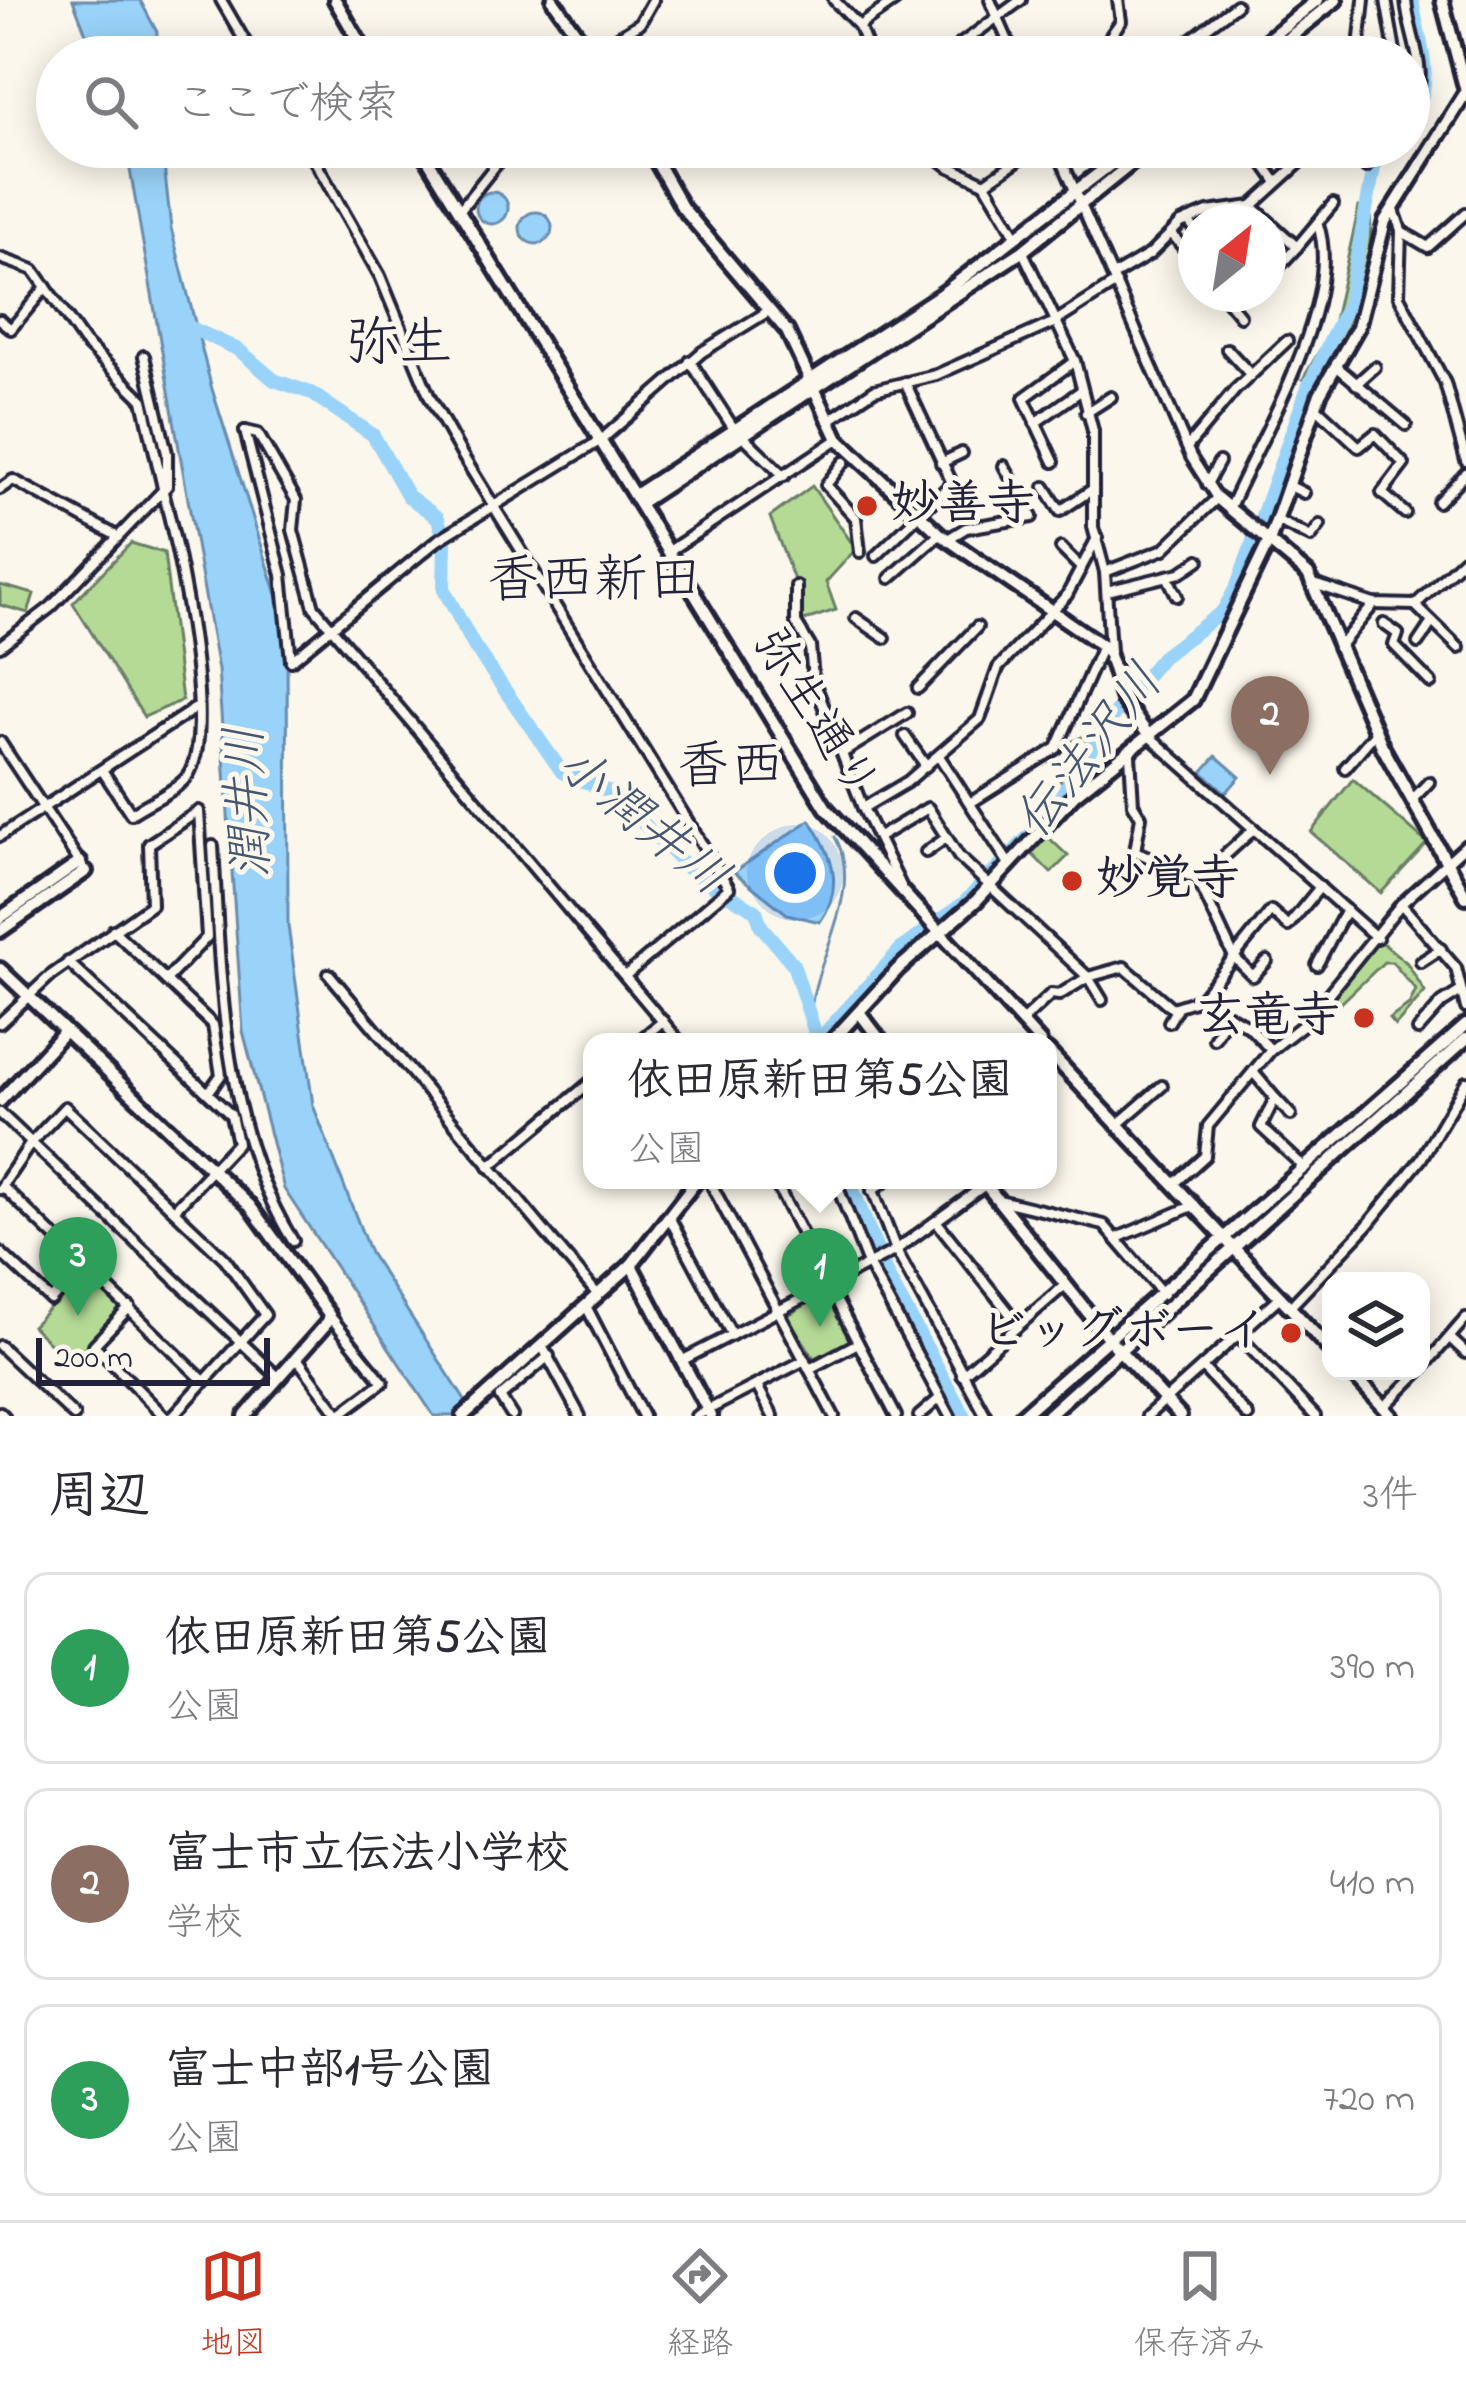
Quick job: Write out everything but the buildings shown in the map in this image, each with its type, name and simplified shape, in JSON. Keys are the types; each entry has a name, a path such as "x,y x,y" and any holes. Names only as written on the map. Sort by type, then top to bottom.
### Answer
{"street":[{"path":"221,0 242,36"},
{"path":"335,0 356,36"},
{"path":"553,0 577,36"},
{"path":"620,36 640,23 653,0"},
{"path":"834,0 863,36"},
{"path":"859,26 896,0"},
{"path":"990,0 1006,36"},
{"path":"973,36 1021,0"},
{"path":"1111,36 1121,21 1118,0"},
{"path":"1272,36 1317,0"},
{"path":"1290,36 1336,0"},
{"path":"1360,36 1364,0"},
{"path":"1386,0 1392,36"},
{"path":"1406,0 1413,36"},
{"path":"1430,148 1466,92 1442,0"},
{"path":"1198,36 1236,5"},
{"path":"319,168 380,276 430,398 729,888 722,899 625,976"},
{"name":"弥生通り","path":"433,168 826,808 1031,1033"},
{"path":"459,211 493,168"},
{"path":"660,168 682,207 787,332 849,458 943,537 1107,649"},
{"path":"952,168 985,184 1075,361 1095,446 1093,489 1096,538 1107,591 1107,649 1125,705 1149,736 1377,938"},
{"path":"985,184 1007,168"},
{"path":"1066,168 1207,484 1229,510 1301,565 1314,584 1376,732 1466,897"},
{"path":"1077,199 1110,168"},
{"path":"638,499 745,438 1121,168"},
{"path":"1266,168 1276,182"},
{"path":"1254,204 1292,168"},
{"path":"839,1033 1074,795 1130,755 1192,700 1276,520 1315,406 1358,327 1393,206 1417,168"},
{"path":"1286,259 1333,204"},
{"path":"1393,206 1401,231 1399,296 1445,383 1466,461"},
{"path":"1401,231 1428,247 1466,213"},
{"path":"1229,510 1319,302 1327,257 1318,225"},
{"path":"828,421 869,392 936,375 1053,323 1178,229"},
{"path":"1172,234 1178,241"},
{"path":"1286,237 1297,247"},
{"path":"0,258 34,270 84,342 143,400 190,602 198,748 187,777 131,814 102,770"},
{"path":"0,320 10,329 46,287"},
{"path":"673,1033 333,628 314,607 292,530 296,500 283,470 258,434 245,431 282,575 291,661 333,628 438,540 602,440 690,362 767,312"},
{"path":"1237,312 1240,316"},
{"path":"1188,446 1250,374 1287,340"},
{"path":"1226,349 1250,374"},
{"path":"0,646 51,607 163,491 167,453 144,356"},
{"path":"1054,462 1024,398 1075,361"},
{"path":"690,362 734,429"},
{"path":"1336,366 1371,399 1380,398 1406,425"},
{"path":"1356,384 1375,367"},
{"path":"876,556 952,483 905,382"},
{"path":"638,499 734,429 812,386"},
{"path":"1034,423 1082,390"},
{"path":"1086,413 1111,397"},
{"path":"1315,406 1359,448 1375,434 1403,464 1382,493 1405,513"},
{"path":"745,438 784,476"},
{"path":"669,550 838,439"},
{"path":"940,463 962,453"},
{"path":"849,458 826,485 856,518 860,552"},
{"path":"1207,484 1219,462"},
{"path":"890,578 943,537 965,528 1032,517 1004,466"},
{"path":"1438,502 1466,472"},
{"path":"1012,480 1023,474"},
{"path":"0,489 13,480 117,536"},
{"path":"1288,485 1304,493"},
{"path":"1045,487 1060,512 1093,489"},
{"path":"1105,572 1164,549 1217,498"},
{"path":"1276,520 1311,537 1320,525"},
{"path":"863,808 926,766 980,719 998,668 1054,609 1096,538"},
{"path":"1060,548 1080,567"},
{"path":"1415,605 1466,556"},
{"path":"1107,591 1167,576 1199,560"},
{"path":"1167,576 1177,596"},
{"path":"1314,584 1374,604 1415,605 1459,648"},
{"path":"796,586 796,622 810,646 813,679 900,891"},
{"path":"1337,648 1374,604"},
{"path":"856,618 885,638"},
{"path":"1418,643 1432,622"},
{"path":"1384,624 1399,634 1394,645 1431,682"},
{"path":"918,688 977,627"},
{"path":"970,802 1057,748 1107,649"},
{"path":"0,836 195,709"},
{"path":"844,752 907,713"},
{"path":"1345,768 1376,732"},
{"path":"905,736 926,766"},
{"path":"0,742 83,866"},
{"path":"1130,755 1132,804 1141,817 1135,851 1198,880 1234,957 1253,976 1267,962"},
{"path":"939,756 1006,862"},
{"path":"1412,800 1429,782"},
{"path":"879,837 928,808 946,838 1088,976 1102,1000"},
{"path":"0,1023 68,962 151,905 149,844 199,811 207,937 166,980"},
{"path":"1198,880 1254,829"},
{"path":"926,852 946,838"},
{"path":"1174,1184 1205,1156 1208,1126 1270,1050 1304,1024 1401,904 1466,845"},
{"path":"213,846 222,998 241,1110 268,1194 293,1241"},
{"path":"0,918 83,866"},
{"path":"0,931 83,866"},
{"path":"1168,1022 1176,1010 1200,999 1271,910 1288,926 1320,887"},
{"path":"1010,899 1018,891"},
{"path":"1401,904 1456,968 1466,1008"},
{"path":"1317,965 1346,910"},
{"path":"113,930 213,1025 221,1075 208,1094"},
{"path":"1421,962 1441,949"},
{"path":"68,962 231,1115 237,1142 174,1210"},
{"path":"0,969 250,1206 383,1382 339,1415 296,1357"},
{"path":"1021,1022 1051,994 1059,995 1088,976 1130,969 1176,1010"},
{"path":"328,974 598,1295"},
{"path":"1418,1030 1461,991"},
{"path":"1200,999 1249,1027 1270,1050"},
{"path":"859,1012 874,1033"},
{"path":"1214,1039 1228,1016"},
{"path":"649,1033 663,1021"},
{"path":"1045,1416 1162,1294 1231,1244 1306,1169 1466,1025"},
{"path":"0,1101 65,1031"},
{"path":"1021,1416 1114,1345 1466,1039"},
{"path":"1057,1060 1322,1341"},
{"path":"1252,1072 1291,1115"},
{"path":"1290,1307 1421,1160 1466,1082"},
{"path":"1118,1124 1162,1086"},
{"path":"490,1167 583,1089"},
{"path":"1275,1099 1261,1127 1306,1169"},
{"path":"130,1307 94,1345 169,1416 206,1382 265,1315 226,1259 65,1107 1,1188 85,1263 130,1307 206,1382"},
{"path":"0,1113 278,1376"},
{"path":"512,1416 500,1396 631,1265 690,1189"},
{"path":"714,1189 834,1416"},
{"path":"779,1189 896,1416"},
{"path":"839,1189 871,1263 950,1416"},
{"path":"875,1189 894,1251 986,1416"},
{"path":"683,1360 894,1251 976,1189"},
{"path":"989,1189 1114,1345 1180,1416"},
{"path":"998,1200 1104,1225 1162,1294"},
{"path":"1117,1238 1195,1205"},
{"path":"669,1217 732,1335"},
{"path":"937,1222 1018,1325"},
{"path":"0,1252 51,1300 85,1263"},
{"path":"631,1265 683,1360 705,1414 858,1343"},
{"path":"962,1375 1065,1285"},
{"path":"1148,1416 1280,1297"},
{"path":"586,1306 643,1416"},
{"path":"245,1416 328,1315"},
{"path":"1430,1361 1466,1318"},
{"path":"1238,1335 1315,1416"},
{"path":"1451,1339 1466,1353"},
{"path":"0,1346 74,1416"},
{"path":"463,1416 546,1351"},
{"path":"546,1351 580,1416"},
{"path":"1202,1367 1248,1416"},
{"path":"1357,1380 1384,1413 1413,1380"},
{"path":"757,1386 773,1416"},
{"path":"919,1416 940,1398"}],"green space":[{"path":"1359,207 1370,209 1364,279 1349,323 1317,388 1303,379 1332,329"},
{"path":"812,486 856,549 826,582 836,610 799,622 794,580 770,517"},
{"path":"131,543 164,553 182,700 144,717 73,603"},
{"path":"0,585 34,594 28,613 0,605"},
{"path":"1093,732 1098,744 1083,774 1067,789 1060,780 1070,762 1071,742"},
{"path":"1353,779 1427,843 1381,893 1311,832"},
{"path":"1043,832 1068,856 1051,873 1027,849"},
{"path":"1379,940 1407,963 1425,992 1395,1026 1389,1019 1409,1005 1416,990 1392,962 1384,962 1338,1006 1328,1001"},
{"path":"86,1270 125,1307 70,1363 32,1326"},
{"path":"825,1293 853,1339 816,1361 787,1316"}],"water":[{"path":"73,0 140,0 157,32 157,36 87,36"},
{"name":"潤井川","path":"130,168 164,168 171,228 212,389 287,626 288,926 313,1105 370,1253 475,1416 434,1416 284,1189 243,1031 218,670"},
{"path":"492,192 503,197 508,208 503,219 492,224 481,219 476,208 481,197"},
{"path":"536,212 547,217 552,228 547,239 536,244 525,239 520,228 525,217"},
{"path":"1216,756 1240,777 1226,793 1202,772"},
{"path":"810,820 833,870 832,896 820,922 787,914 734,872"}],"waterway":[{"name":"伝法沢川","path":"1412,0 1420,36"},
{"name":"伝法沢川","path":"1048,816 1110,719 1162,657 1223,611 1237,586 1308,387 1348,304 1374,168"},
{"name":"小潤井川","path":"185,325 239,350 274,380 311,393 373,435 408,496 438,518 445,544 444,590 474,646 562,772 614,794 694,874 756,911 761,926 793,964 815,1033"},
{"name":"伝法沢川","path":"825,1033 901,949 964,903 1033,832"},
{"path":"811,1010 842,901 843,857 835,837"},
{"name":"小潤井川","path":"853,1189 887,1275 964,1416"}],"place":[{"name":"妙善寺","path":"867,506"},
{"name":"富士市立伝法小学校","path":"1270,775"},
{"name":"妙覚寺","path":"1072,881"},
{"name":"玄竜寺","path":"1364,1018"},
{"name":"富士中部1号公園","path":"78,1316"},
{"name":"依田原新田第5公園","path":"820,1327"},
{"name":"ビッグボーイ","path":"1291,1333"}],"district":[{"name":"弥生","path":"399,346"},
{"name":"香西新田","path":"594,583"},
{"name":"香西","path":"730,769"}]}
